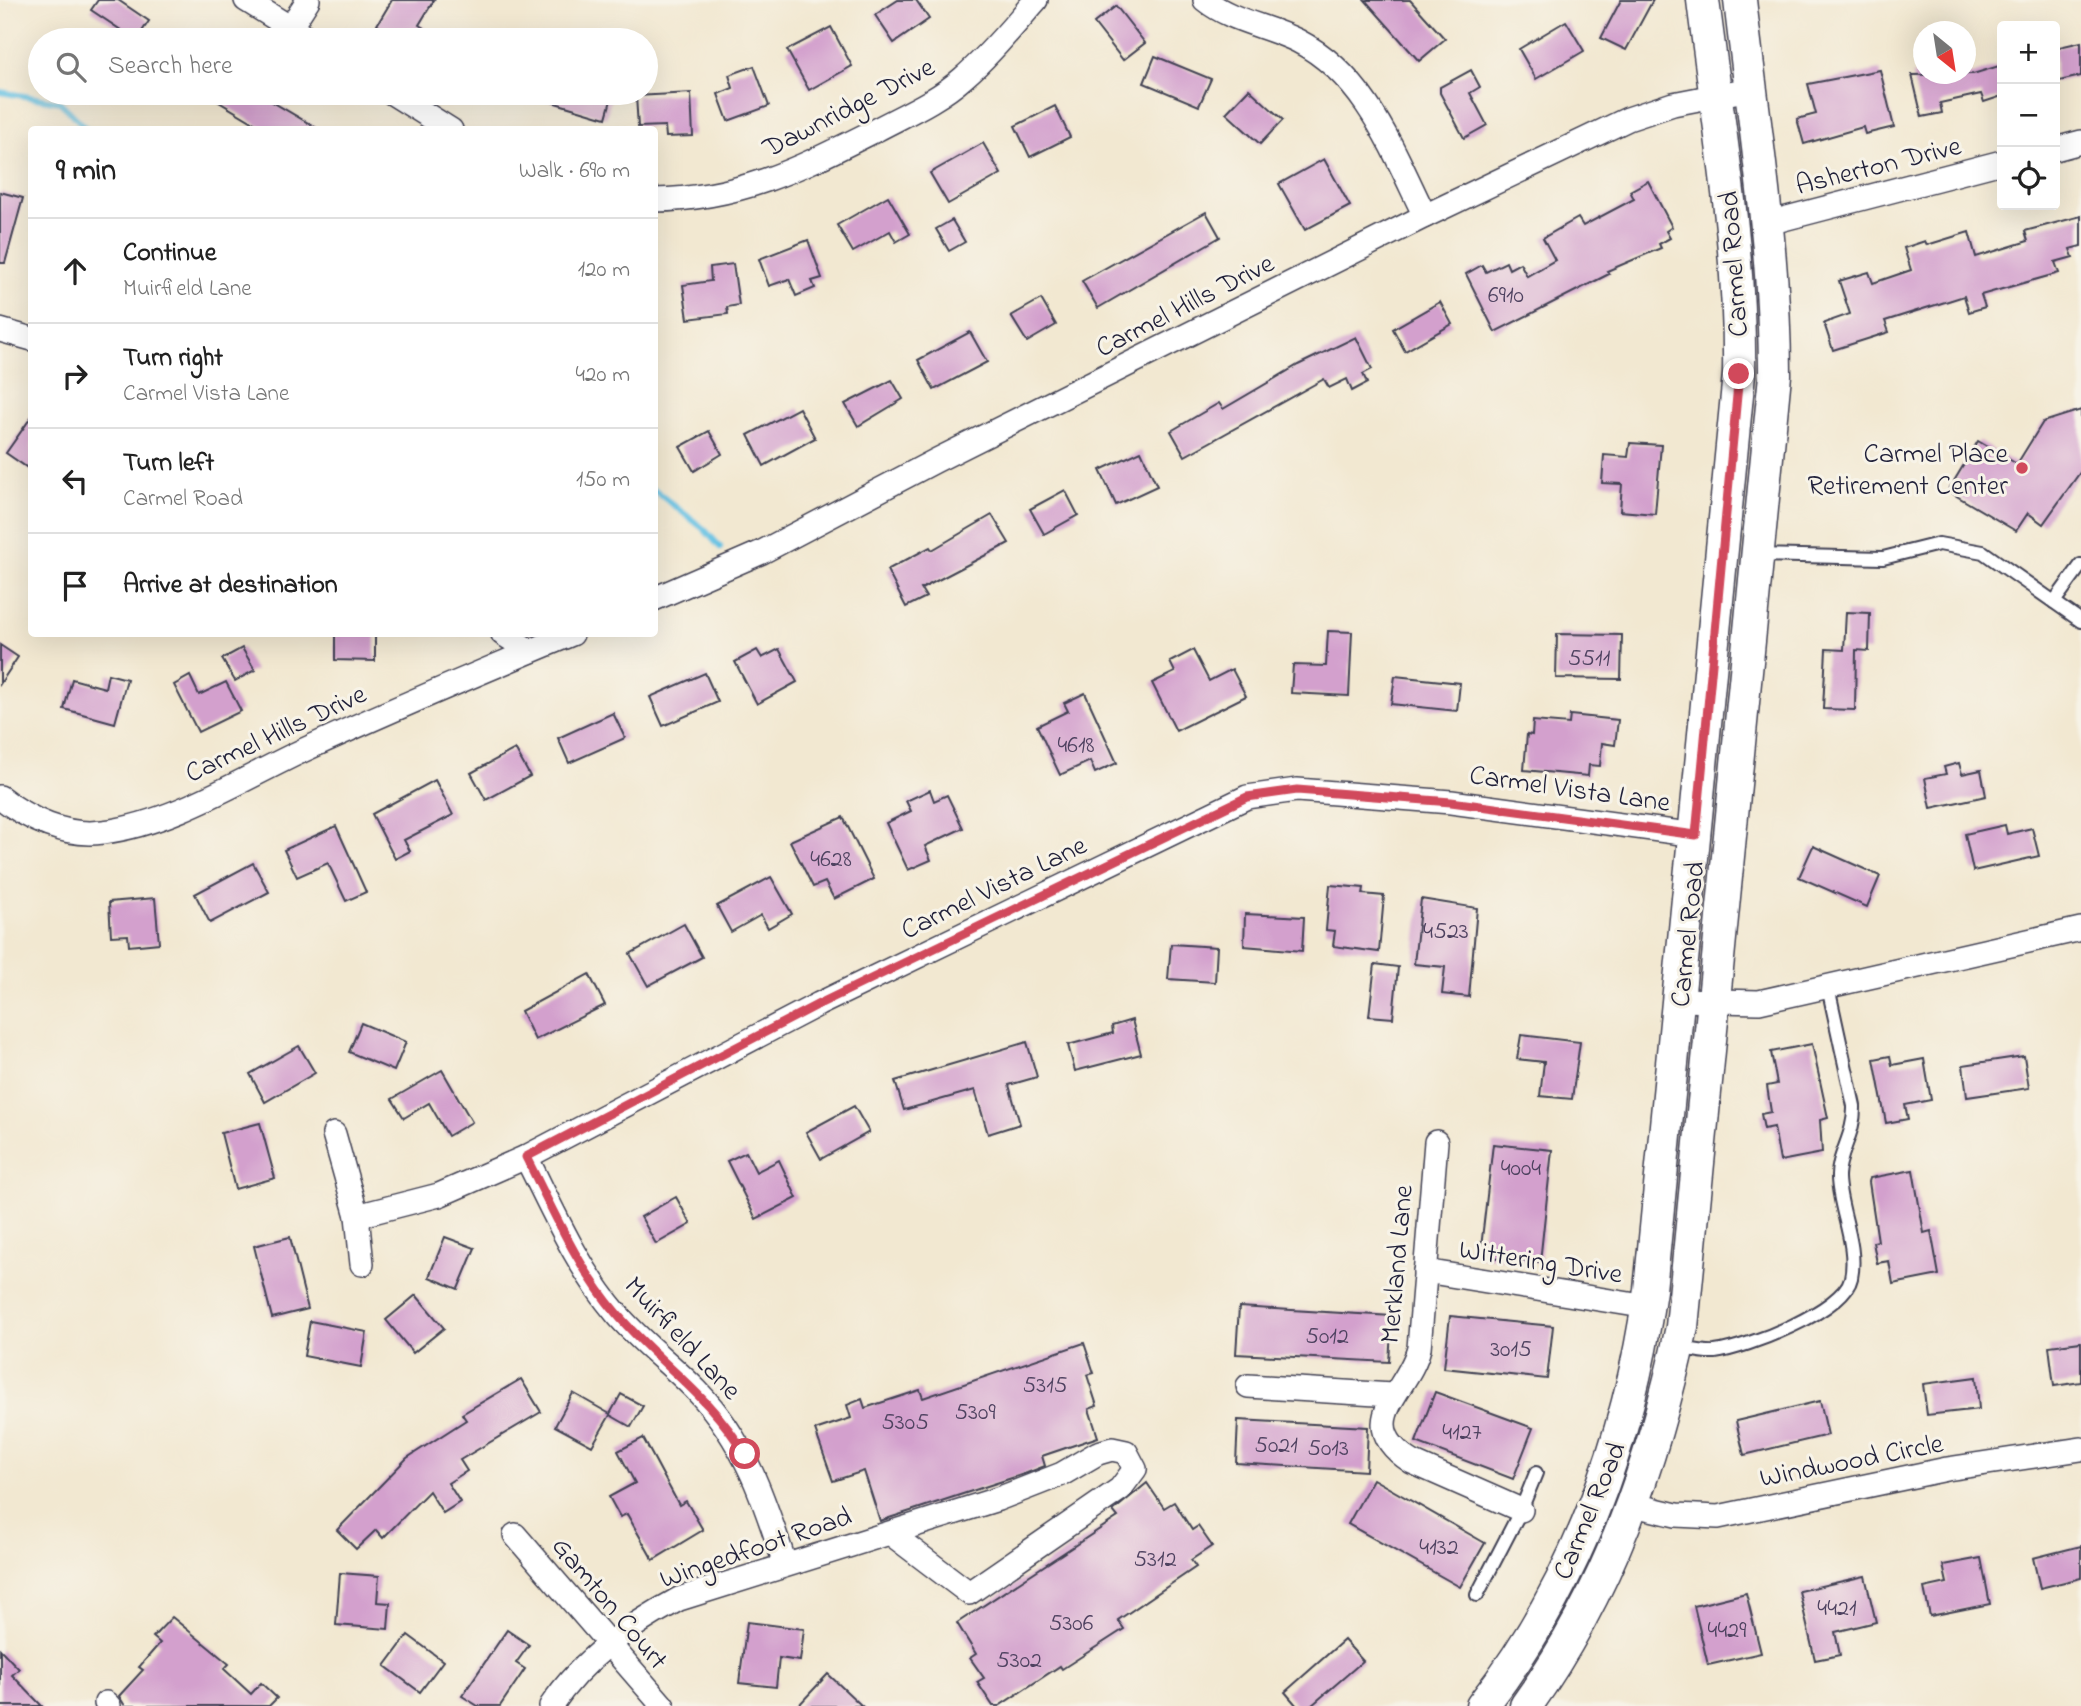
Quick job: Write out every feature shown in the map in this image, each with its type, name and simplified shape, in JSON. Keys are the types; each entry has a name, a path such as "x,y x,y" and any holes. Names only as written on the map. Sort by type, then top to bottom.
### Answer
{"main road":[{"name":"Carmel Road","path":"1482,1706 1521,1650 1546,1607 1601,1494 1631,1395 1648,1307 1739,374 1737,277 1703,0"},
{"name":"Carmel Road","path":"1525,1706 1546,1677 1595,1593 1634,1505 1652,1452 1678,1347 1775,375 1768,223 1740,0"}],"street":[{"path":"247,0 290,27 308,0"},
{"name":"Dawnridge Drive","path":"658,200 706,197 751,187 792,172 931,102 962,79 992,51 1036,0"},
{"path":"1205,0 1234,16 1299,42 1347,78 1377,120 1425,216"},
{"name":"Carmel Hills Drive","path":"658,597 762,552 935,461 1425,216 1628,120 1673,104 1750,89"},
{"path":"411,105 445,126"},
{"path":"2060,148 2081,142"},
{"name":"Asherton Drive","path":"1768,223 1997,163"},
{"path":"0,331 28,338"},
{"path":"508,637 530,651"},
{"name":"Carmel Hills Drive","path":"0,797 42,823 62,830 89,833 131,827 565,637"},
{"name":"Carmel Vista Lane","path":"357,1216 439,1195 526,1157 807,1010 1247,797 1297,790 1451,802 1696,835"},
{"path":"1679,1000 1714,1003 1759,1002 2081,929"},
{"path":"334,1134 357,1216 362,1264"},
{"name":"Merkland Lane","path":"1436,1142 1416,1359 1385,1410 1385,1426 1390,1441 1399,1453 1521,1510"},
{"name":"Muirfield Lane","path":"526,1157 579,1259 609,1304 648,1347 694,1388 735,1437 761,1490 785,1564"},
{"name":"Wittering Drive","path":"1425,1272 1648,1307"},
{"path":"1248,1386 1392,1395"},
{"name":"Wingedfoot Road","path":"551,1706 580,1669 607,1644 641,1619 679,1599 998,1499 1062,1474 1112,1449 1126,1452 1136,1469 1120,1489 969,1593 890,1533"},
{"name":"Windwood Circle","path":"1634,1505 1676,1515 1718,1517 1947,1469 2081,1449"},
{"name":"Gamton Court","path":"515,1535 663,1706"}],"lane":[{"path":"1758,555 1883,558 1939,544 1967,548 1983,552 2081,621"},
{"path":"2054,602 2081,565"},
{"path":"1678,1347 1712,1353 1761,1338 1825,1309 1850,1281 1853,1264 1838,1177 1855,1121 1854,1106 1828,986"},
{"path":"1476,1595 1521,1510 1536,1473"}],"building":[{"path":"98,0 118,0 149,21 144,28 118,28 91,10"},
{"path":"392,0 434,0 419,25 424,28 382,28 377,25"},
{"path":"898,0 916,0 929,19 894,43 875,15"},
{"path":"1365,0 1410,0 1445,39 1419,61"},
{"path":"1621,0 1653,0 1626,50 1601,38"},
{"path":"1116,6 1145,43 1123,60 1094,23"},
{"path":"1566,21 1584,51 1536,79 1519,49"},
{"path":"831,27 852,66 809,90 787,50"},
{"path":"2081,42 2081,76 2060,81 2060,47"},
{"path":"1155,56 1211,79 1199,106 1144,83"},
{"path":"754,66 769,106 728,121 718,94 733,88 729,75"},
{"path":"1997,67 1997,98 1984,102 1981,94 1940,103 1942,113 1922,117 1914,84 1976,84 1976,73"},
{"path":"1471,70 1480,87 1470,93 1487,125 1464,138 1440,93 1440,87"},
{"path":"1880,70 1894,127 1865,134 1863,127 1804,144 1797,119 1816,114 1808,84"},
{"path":"1249,89 1283,120 1260,144 1226,113"},
{"path":"691,93 693,136 666,137 665,126 638,126 637,105 658,105 658,95"},
{"path":"224,105 277,105 313,126 259,126"},
{"path":"562,105 610,105 606,118"},
{"path":"1055,106 1070,137 1030,157 1015,126"},
{"path":"983,143 1001,174 948,204 930,173"},
{"path":"1324,159 1350,206 1305,230 1279,184"},
{"path":"1648,181 1672,227 1666,231 1670,238 1659,244 1661,248 1607,271 1609,274 1495,332 1466,274 1482,265 1486,272 1506,262 1509,269 1520,263 1527,276 1555,260 1543,238 1578,218 1583,226 1634,199 1630,191"},
{"path":"0,192 23,198 5,263 0,263"},
{"path":"888,196 910,234 896,242 890,231 853,252 837,225"},
{"path":"1206,212 1220,237 1098,308 1082,281"},
{"path":"2081,216 2081,246 2070,249 2073,257 2055,262 2059,273 1981,295 1985,307 1969,312 1964,296 1885,321 1889,332 1833,350 1824,323 1850,314 1839,281 1869,272 1873,283 1911,270 1904,248 1925,241 1927,245 1969,232 1976,257 2028,241 2025,231"},
{"path":"952,220 965,242 949,251 936,229"},
{"path":"808,240 822,278 812,281 815,288 796,296 789,279 769,286 759,259"},
{"path":"733,264 739,305 727,307 728,314 688,319 683,285 711,281 710,267"},
{"path":"1041,299 1056,325 1027,342 1011,316"},
{"path":"1440,302 1452,324 1405,351 1393,329"},
{"path":"970,332 987,362 934,390 918,360"},
{"path":"1356,337 1372,369 1363,374 1367,383 1352,391 1347,379 1329,388 1324,379 1185,456 1171,431 1219,403 1223,409 1298,365"},
{"path":"892,380 903,399 858,426 845,404"},
{"path":"799,408 815,438 764,466 748,435"},
{"name":"Carmel Place Retirement Center","path":"2081,410 2081,471 2043,524 2028,513 2016,531 1948,491 1978,441 2017,464 2043,422"},
{"path":"28,422 28,468 6,453"},
{"path":"709,431 722,454 694,471 680,447"},
{"path":"1630,443 1661,445 1655,514 1620,511 1622,484 1602,483 1604,455 1628,457"},
{"path":"1141,451 1157,486 1116,505 1100,470"},
{"path":"1065,490 1078,515 1044,534 1030,509"},
{"path":"992,515 1009,543 921,589 926,597 906,607 887,570 930,547 932,550"},
{"path":"1846,612 1870,613 1869,651 1856,650 1855,710 1823,709 1826,649 1844,650"},
{"path":"1328,631 1352,632 1349,696 1291,693 1293,665 1326,666"},
{"path":"1557,634 1622,635 1621,679 1556,678"},
{"path":"335,637 375,637 375,661 335,660"},
{"path":"0,645 18,657 0,684"},
{"path":"242,648 255,670 235,681 222,659"},
{"path":"779,649 797,682 757,704 735,662 757,650 762,658"},
{"path":"1193,650 1209,681 1232,669 1246,696 1176,731 1152,683 1175,672 1170,662"},
{"path":"705,673 718,702 663,726 650,697"},
{"path":"108,674 127,679 115,723 64,709 72,679 105,688"},
{"path":"190,676 199,695 226,682 241,711 198,732 174,685"},
{"path":"1395,676 1460,683 1457,711 1391,704"},
{"path":"1085,693 1117,763 1095,773 1090,761 1060,775 1037,726 1068,711 1064,703"},
{"path":"613,713 625,738 569,763 558,738"},
{"path":"1570,715 1618,720 1615,745 1602,743 1600,766 1589,765 1588,776 1524,770 1527,734 1532,735 1533,721 1569,724"},
{"path":"515,749 530,776 486,800 471,773"},
{"path":"1959,763 1962,774 1981,770 1986,796 1931,808 1925,778 1946,774 1944,767"},
{"path":"435,780 453,815 404,840 410,851 395,859 372,814"},
{"path":"930,790 934,801 947,795 963,828 925,846 931,860 908,870 886,823 911,811 906,801"},
{"path":"843,817 874,879 834,899 825,882 813,887 790,841"},
{"path":"2005,825 2007,834 2032,828 2039,856 1973,871 1965,834"},
{"path":"336,826 366,892 346,901 328,863 297,877 284,850"},
{"path":"1813,846 1880,876 1867,907 1799,877"},
{"path":"253,863 269,892 210,923 195,894"},
{"path":"771,877 792,914 768,928 761,915 731,932 717,906"},
{"path":"1330,885 1364,888 1363,894 1384,896 1379,952 1333,946 1335,931 1326,930"},
{"path":"155,898 159,943 129,946 128,935 111,936 109,902"},
{"path":"1421,899 1477,908 1469,997 1442,994 1445,967 1414,964"},
{"path":"1245,914 1304,917 1302,951 1244,946"},
{"path":"684,924 702,957 648,986 630,954"},
{"path":"1171,944 1217,947 1215,982 1168,979"},
{"path":"1375,964 1398,967 1393,1018 1369,1016"},
{"path":"589,974 605,1005 535,1040 521,1011"},
{"path":"1132,1020 1141,1054 1075,1071 1068,1045 1113,1033 1112,1026"},
{"path":"361,1023 406,1042 394,1071 349,1052"},
{"path":"1521,1035 1580,1042 1572,1099 1540,1096 1544,1062 1517,1059"},
{"path":"1027,1042 1037,1077 1009,1085 1020,1124 988,1134 975,1090 904,1110 895,1081"},
{"path":"1812,1044 1828,1118 1820,1120 1822,1153 1780,1161 1774,1127 1764,1129 1761,1114 1771,1112 1767,1086 1777,1084 1771,1052"},
{"path":"299,1046 315,1073 265,1102 250,1074"},
{"path":"1890,1056 1892,1065 1924,1059 1931,1100 1905,1105 1908,1119 1886,1123 1874,1059"},
{"path":"2024,1056 2029,1088 1967,1097 1963,1065"},
{"path":"442,1070 472,1122 448,1136 429,1103 404,1118 392,1099"},
{"path":"854,1106 869,1132 821,1159 806,1132"},
{"path":"260,1123 275,1178 235,1189 221,1133"},
{"path":"1493,1144 1552,1150 1540,1262 1480,1256"},
{"path":"746,1152 756,1172 779,1160 797,1198 756,1219 727,1161"},
{"path":"1913,1170 1924,1233 1931,1231 1939,1275 1893,1284 1889,1261 1877,1263 1873,1242 1878,1241 1869,1182 1870,1178"},
{"path":"676,1197 691,1224 656,1244 641,1217"},
{"path":"290,1237 308,1309 272,1318 254,1246"},
{"path":"445,1237 475,1248 458,1289 429,1277"},
{"path":"416,1295 444,1328 413,1353 386,1320"},
{"path":"1239,1307 1392,1316 1389,1362 1236,1354"},
{"path":"1450,1316 1553,1326 1547,1379 1444,1368"},
{"path":"310,1321 367,1332 361,1367 304,1356"},
{"path":"2081,1342 2081,1382 2054,1386 2049,1346"},
{"path":"1084,1343 1094,1373 1087,1375 1097,1406 1089,1409 1098,1437 1042,1456 1045,1466 1027,1473 880,1521 864,1471 833,1481 815,1430 851,1418 847,1405 862,1399 865,1408 920,1390 923,1398"},
{"path":"1976,1377 1979,1409 1927,1415 1923,1384"},
{"path":"521,1379 541,1412 460,1460 467,1471 448,1483 460,1502 443,1513 429,1491 383,1538 376,1530 356,1549 337,1530 407,1458 466,1420 462,1414"},
{"path":"1435,1392 1533,1428 1513,1479 1416,1442"},
{"path":"573,1393 610,1414 621,1394 643,1406 631,1427 610,1415 592,1446 555,1426"},
{"path":"1820,1401 1828,1435 1744,1455 1736,1421"},
{"path":"1238,1420 1368,1427 1366,1471 1236,1463"},
{"path":"643,1438 679,1505 686,1501 703,1530 653,1560 627,1514 620,1517 609,1497 635,1483 618,1451"},
{"path":"1373,1479 1485,1543 1460,1587 1348,1524"},
{"path":"1147,1483 1164,1508 1174,1502 1192,1530 1198,1526 1212,1546 1191,1560 1196,1567 1118,1620 1124,1629 1062,1669 1060,1666 999,1706 993,1706 977,1682 984,1678 970,1658 976,1654 957,1623 1118,1517 1113,1511"},
{"path":"2081,1546 2081,1578 2040,1588 2033,1558"},
{"path":"1981,1558 1990,1604 1930,1616 1924,1588 1947,1583 1943,1565"},
{"path":"340,1573 379,1576 377,1602 390,1603 388,1629 336,1625"},
{"path":"1865,1576 1876,1622 1835,1632 1840,1655 1815,1660 1799,1591"},
{"path":"1746,1593 1761,1653 1708,1665 1694,1606"},
{"path":"172,1617 229,1664 224,1669 251,1694 261,1683 277,1698 269,1706 125,1706 119,1696 143,1670 139,1667 160,1643 153,1637"},
{"path":"747,1622 804,1629 800,1661 779,1658 776,1687 739,1683"},
{"path":"507,1630 529,1645 516,1663 525,1669 500,1706 478,1706 462,1696"},
{"path":"408,1635 443,1661 420,1692 385,1666"},
{"path":"1344,1640 1363,1661 1311,1706 1297,1706 1285,1692"},
{"path":"0,1649 19,1669 12,1675 42,1706 0,1706"},
{"path":"828,1674 862,1706 798,1706"}],"waterway":[{"path":"0,92 28,97"},
{"path":"63,105 84,126"},
{"path":"658,493 704,529 720,547"}],"place":[{"name":"Carmel Place Retirement Center","path":"2022,468"}],"route":[{"path":"745,1454 710,1405 648,1347 616,1313 589,1277 526,1157 819,1004 1247,797 1297,790 1451,802 1593,819 1696,835 1739,374"}]}
